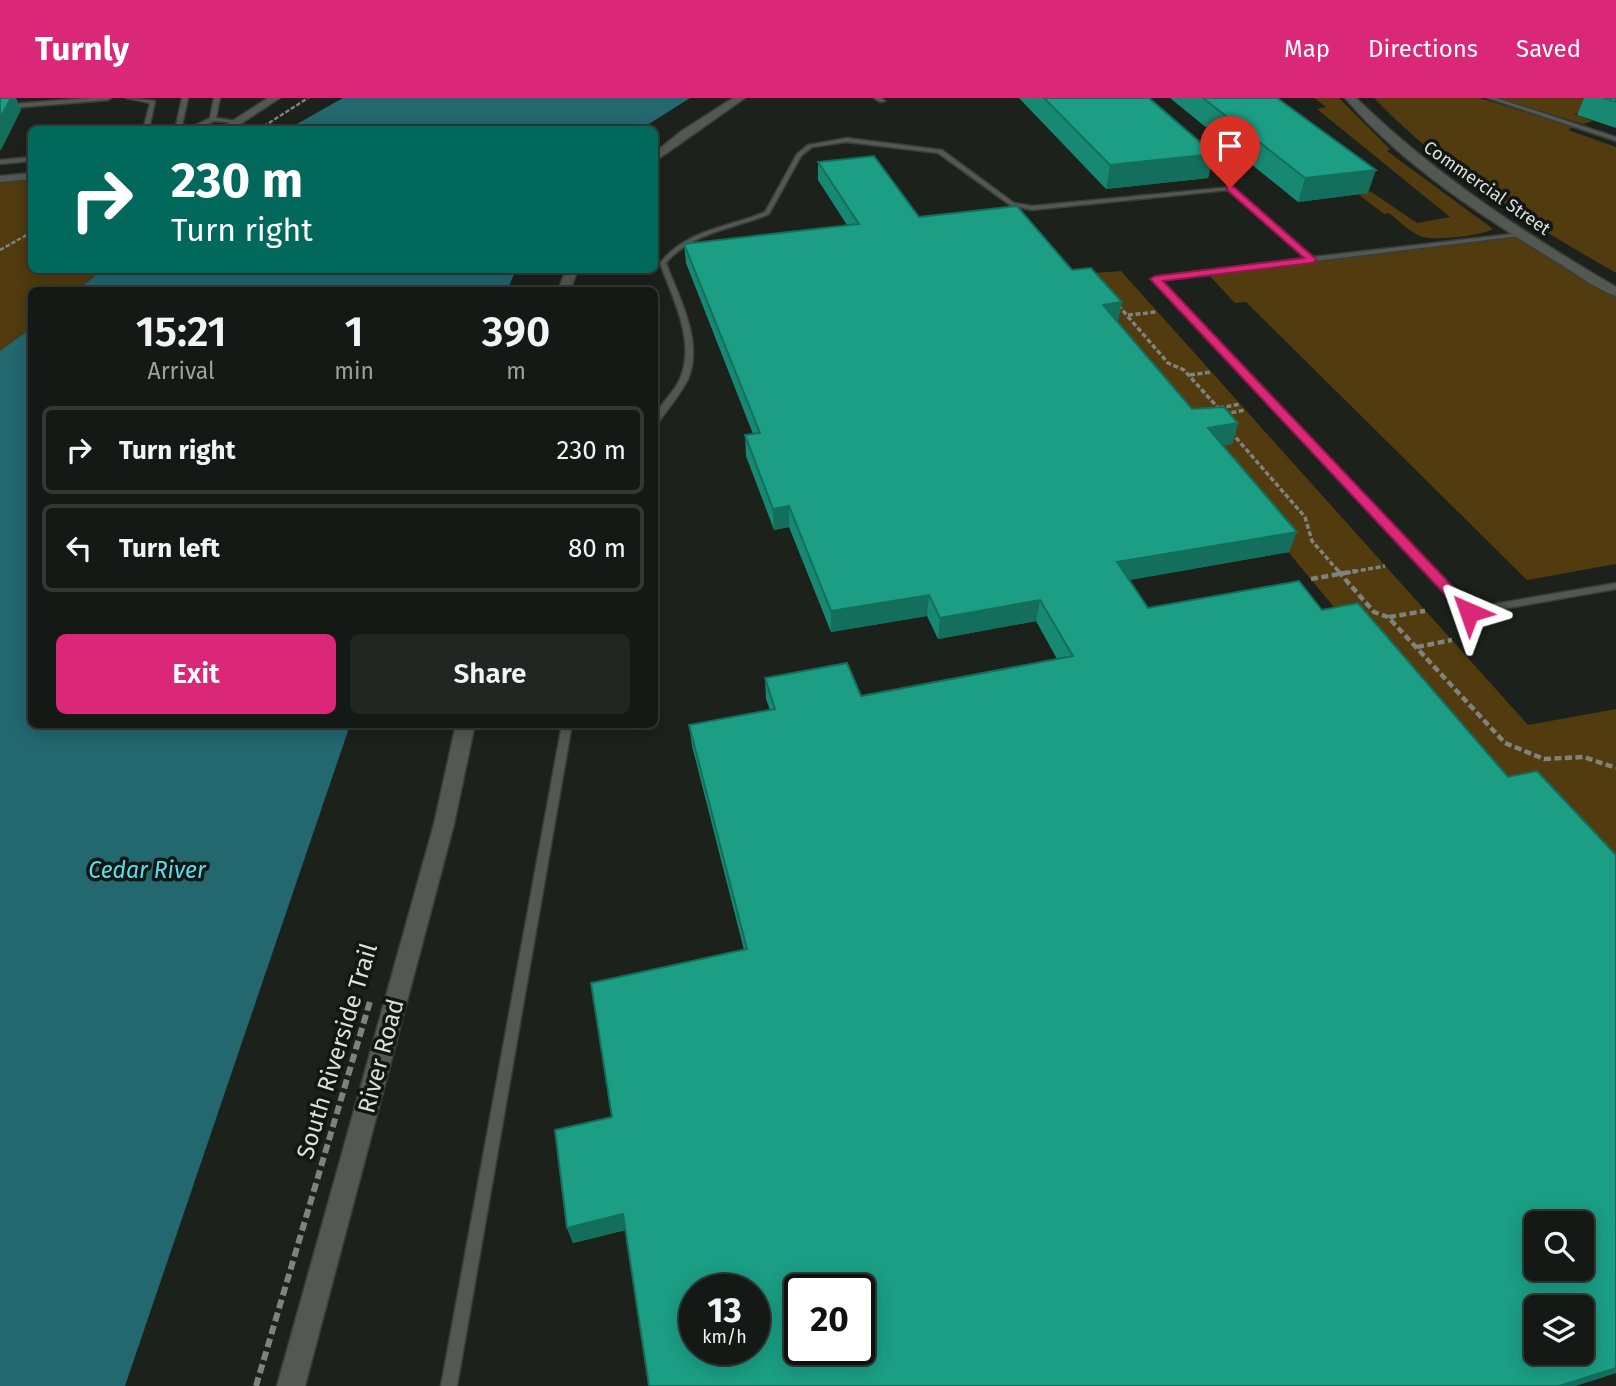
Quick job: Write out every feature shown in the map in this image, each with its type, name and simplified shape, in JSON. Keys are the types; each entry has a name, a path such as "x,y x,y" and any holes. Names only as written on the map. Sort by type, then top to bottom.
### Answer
{"street":[{"path":"229,126 275,98"},
{"path":"658,156 687,132 740,98"},
{"name":"Commercial Street","path":"1350,98 1422,166 1519,234 1616,292"},
{"path":"0,179 28,176"},
{"name":"River Road","path":"291,1386 444,824 465,728"}],"lane":[{"path":"0,107 108,98"},
{"path":"129,98 153,102 147,126"},
{"path":"179,126 185,98"},
{"path":"213,119 217,98"},
{"path":"1491,98 1616,139"},
{"path":"197,126 213,119 235,122"},
{"path":"658,416 679,387 689,363 688,336 663,262 671,250 689,239 767,214 799,155 810,146 828,141 871,141 940,151 1012,204 1032,208 1230,188 1312,260"},
{"path":"0,162 28,159"},
{"path":"1519,234 1155,279 1469,612 1616,586"},
{"path":"449,1386 566,728"}],"path":[{"path":"264,126 308,98"},
{"path":"0,250 28,234"},
{"path":"1112,298 1168,363 1189,375 1224,414 1224,424 1305,517 1312,541 1374,612 1388,617 1505,743 1544,759 1584,757 1616,768"},
{"path":"1127,316 1156,312"},
{"path":"1189,375 1211,372"},
{"path":"1218,408 1240,404"},
{"path":"1216,415 1245,410"},
{"path":"1311,579 1385,566"},
{"path":"1388,617 1425,611"},
{"path":"1416,647 1452,640"},
{"name":"South Riverside Trail","path":"256,1386 373,992"}],"shaded area":[{"path":"1314,98 1339,98 1390,149 1387,151 1493,229 1458,237 1427,238 1412,231 1389,213 1384,214 1359,195 1370,191 1417,223 1450,217 1317,109 1326,107"},
{"path":"1374,98 1480,98 1573,127 1568,130 1616,147 1616,273 1551,235 1458,172"},
{"path":"1498,98 1595,98 1597,106 1574,114 1593,121 1583,124"},
{"path":"28,179 28,273 98,273 82,287 28,287 28,330 0,351 0,182"},
{"path":"1519,234 1616,292 1616,564 1527,580 1246,302 1235,303 1207,273"},
{"path":"1121,271 1528,725 1616,709 1616,894 1493,798 1099,325 1094,273"}],"water":[{"path":"343,98 690,98 646,126 293,126"},
{"path":"98,273 515,273 508,287 82,287"},
{"name":"Cedar River","path":"28,330 28,728 349,728 125,1386 0,1386 0,351"}],"building":[{"path":"0,98 11,98 0,118"},
{"path":"1044,98 1149,98 1214,154 1110,165"},
{"path":"1203,98 1277,98 1376,170 1305,178"},
{"path":"874,156 919,217 1017,206 1072,270 1091,268 1122,302 1103,305 1192,409 1224,407 1238,423 1208,428 1297,532 1117,562 1148,608 1299,581 1322,610 1358,603 1508,777 1537,771 1616,855 1616,1368 1559,1386 649,1386 623,1214 567,1228 555,1130 612,1117 591,983 747,949 689,725 775,709 765,678 847,663 861,696 1073,656 1040,600 940,618 929,595 831,611 789,506 773,509 745,435 760,433 684,244 859,224 818,162"}],"route":[{"path":"1230,188 1312,260 1155,279 1469,612"}]}
